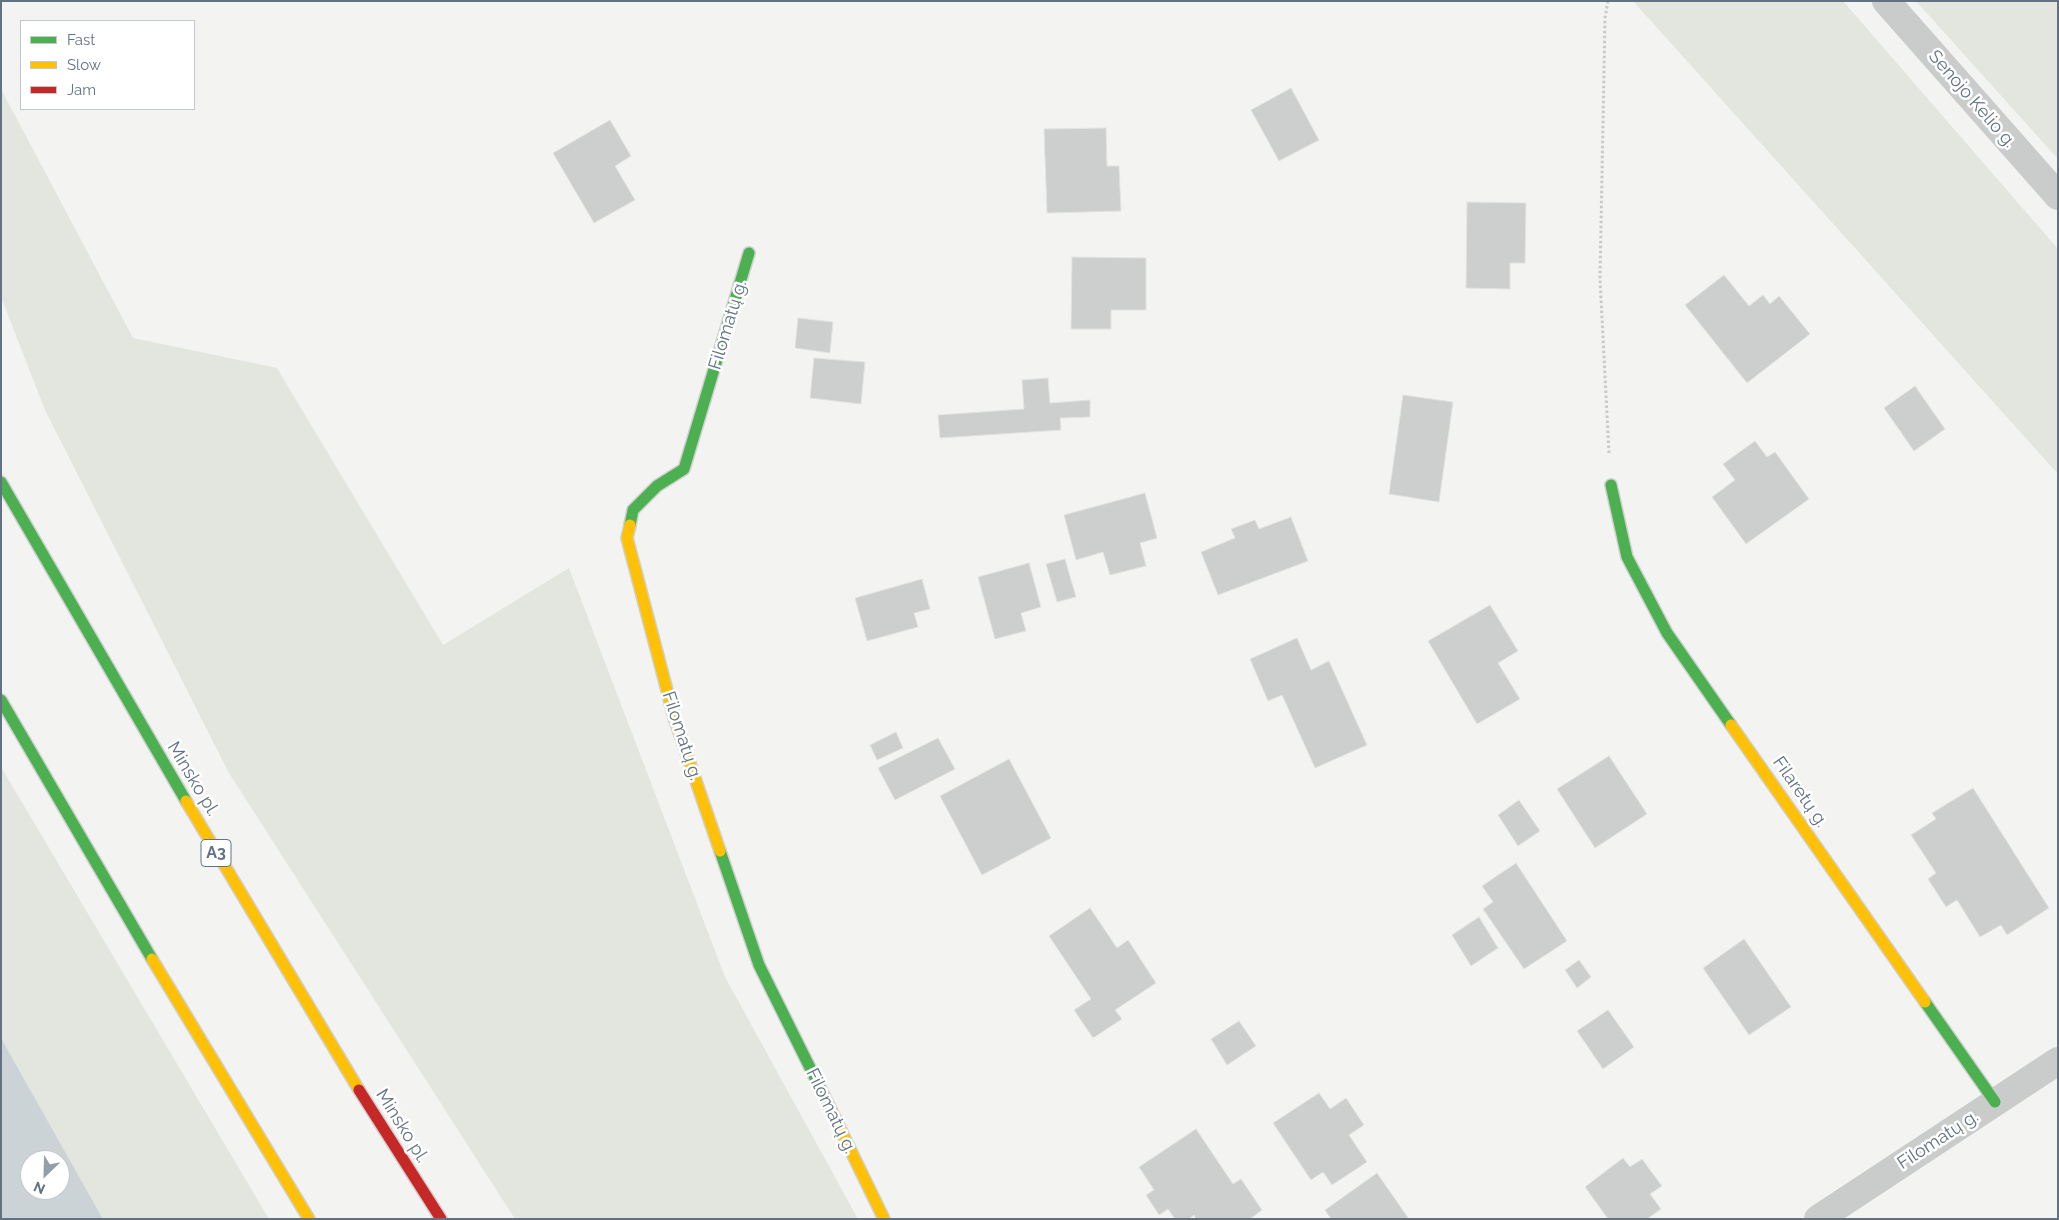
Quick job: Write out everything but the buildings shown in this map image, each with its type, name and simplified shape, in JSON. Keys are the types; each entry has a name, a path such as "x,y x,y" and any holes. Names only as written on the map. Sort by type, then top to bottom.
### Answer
{"main road":[{"name":"Filomatų g.","path":"749,254 684,469 657,486 633,510 627,538 674,716 759,965 884,1219"},
{"name":"Minsko pl.","path":"1,482 141,726 352,1079 441,1219"},
{"name":"Filaretų g.","path":"1611,485 1627,558 1667,633 1995,1102"},
{"path":"1,700 126,916 309,1219"}],"street":[{"name":"Senojo Kelio g.","path":"1886,1 2058,196"},
{"name":"Filomatų g.","path":"1818,1219 2058,1061"}],"path":[{"path":"1608,1 1605,18 1600,279 1611,485"}],"shaded area":[{"path":"1633,1 1843,1 2058,249 2058,474"},
{"path":"1916,1 2058,1 2058,159"},
{"path":"1,89 133,338 277,368 443,645 569,568 725,977 858,1219 515,1219 229,773 45,410 1,297"},
{"path":"1,767 269,1219 103,1219 70,1160 70,1150 64,1150 1,1038"},
{"path":"1,1038 64,1150 20,1150 20,1200 70,1200 70,1160 103,1219 1,1219"}],"traffic: fast":[{"path":"630,525 633,510 657,486 684,469 749,253"},
{"path":"1,482 186,801"},
{"path":"1611,485 1627,557 1667,633 1731,725"},
{"path":"1,700 152,959"},
{"path":"720,851 759,965 830,1108"},
{"path":"1925,1002 1995,1102"}],"traffic: slow":[{"path":"630,525 627,538 674,717 720,851"},
{"path":"1731,725 1925,1002"},
{"path":"186,801 359,1090"},
{"path":"152,959 309,1219"},
{"path":"830,1108 884,1219"}],"traffic: jam":[{"path":"359,1090 441,1219"}]}
